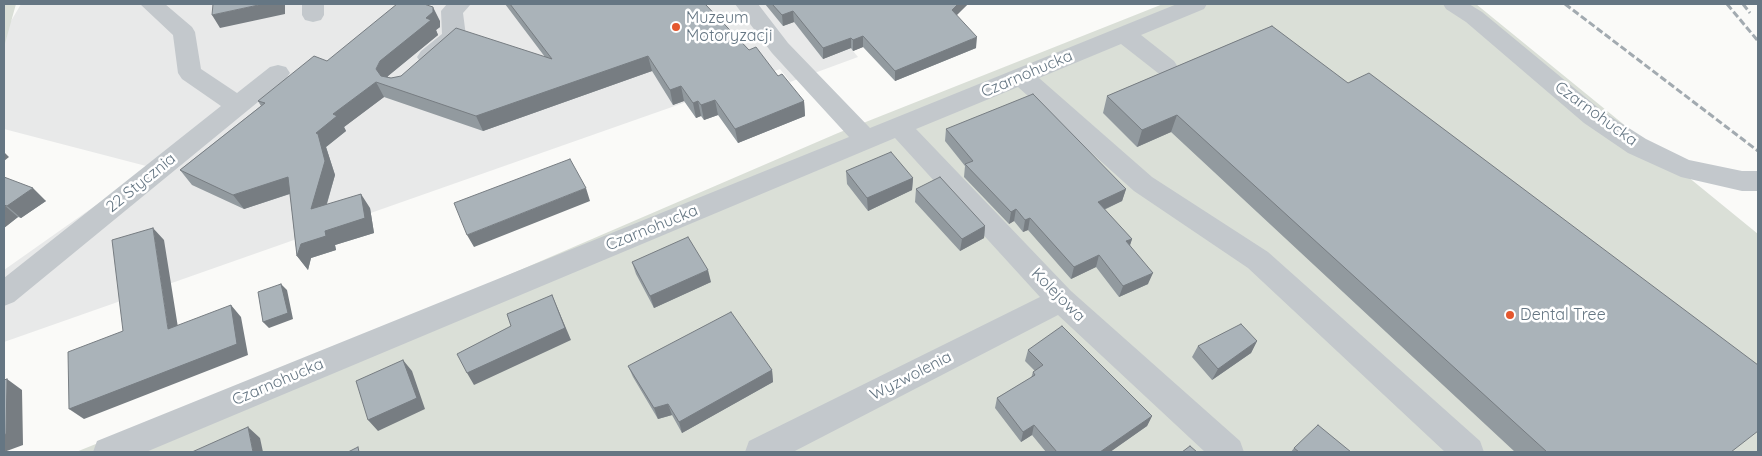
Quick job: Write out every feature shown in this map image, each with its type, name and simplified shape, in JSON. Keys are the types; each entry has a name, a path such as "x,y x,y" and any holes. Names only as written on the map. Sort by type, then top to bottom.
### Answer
{"street":[{"path":"151,4 184,32 190,73 238,105"},
{"path":"412,71 454,36 452,11 460,4"},
{"path":"746,4 780,48 868,140"},
{"name":"Czarnohucka","path":"109,452 1196,4"},
{"name":"Czarnohucka","path":"1454,4 1474,17 1593,117 1637,146 1681,167 1702,174 1742,181 1758,181"},
{"path":"1124,34 1166,67"},
{"name":"22 Stycznia","path":"4,294 278,73"},
{"path":"1021,76 1143,184 1258,260 1468,452"},
{"name":"Kolejowa","path":"899,127 1061,300 1228,452"},
{"name":"Wyzwolenia","path":"761,452 1061,300"}],"shaded area":[{"path":"4,4 16,4 4,47"},
{"path":"21,4 953,4 853,51 858,57 790,82 780,69 4,342 4,270 150,167 4,129 4,33"},
{"path":"1163,4 1476,4 1758,234 1758,452 76,452 418,314 838,133"}],"building":[{"path":"213,4 263,4 212,15"},
{"path":"397,4 424,4 433,7 433,12 426,18 431,20 380,61 376,69 381,76 391,78 401,76 456,28 552,59 510,4 705,4 749,50 756,47 778,76 782,74 804,101 735,129 715,100 701,105 698,101 693,103 681,86 670,90 648,56 476,116 376,82 333,114 337,116 316,133 318,134 325,161 311,209 361,194 365,218 325,231 326,236 301,244 297,256 288,177 233,195 180,170 265,103 258,101 314,56 327,61"},
{"path":"772,4 958,4 952,10 977,37 895,71 863,36 853,40 851,38 823,48 793,11 782,15"},
{"name":"Dental Tree","path":"1272,26 1348,83 1369,73 1758,365 1758,431 1731,452 1547,452 1177,115 1142,130 1107,96"},
{"path":"1033,94 1126,189 1098,202 1132,239 1126,241 1153,273 1123,286 1099,255 1074,267 1030,218 1025,220 1016,209 1011,212 965,164 973,161 946,129"},
{"path":"891,152 913,178 867,198 846,171"},
{"path":"570,159 586,188 467,235 454,203"},
{"path":"4,177 33,188 7,206 4,205"},
{"path":"940,177 985,226 962,239 916,189"},
{"path":"153,228 168,329 231,305 237,344 69,409 68,352 123,331 112,240"},
{"path":"688,237 708,270 650,296 632,262"},
{"path":"281,284 288,313 263,322 258,292"},
{"path":"552,295 565,328 467,373 457,354 511,326 507,314"},
{"path":"731,312 772,370 679,422 668,404 654,408 628,366"},
{"path":"1241,324 1257,341 1218,369 1198,346"},
{"path":"1062,326 1152,416 1100,452 1057,452 1034,425 1023,432 997,398 1035,375 1033,372 1043,365 1028,350"},
{"path":"403,360 417,398 368,420 356,381"},
{"path":"7,379 6,434 4,435 4,380"},
{"path":"1318,425 1351,452 1299,452 1294,448"},
{"path":"248,427 253,452 192,452"},
{"path":"1190,446 1197,452 1182,452"},
{"path":"358,447 359,452 348,452"}],"railway":[{"path":"1565,4 1758,151"},
{"path":"1727,4 1758,41"},
{"path":"1743,4 1750,13"}],"place":[{"name":"Muzeum Motoryzacji","path":"676,27"},
{"name":"Dental Tree","path":"1510,315"}]}
